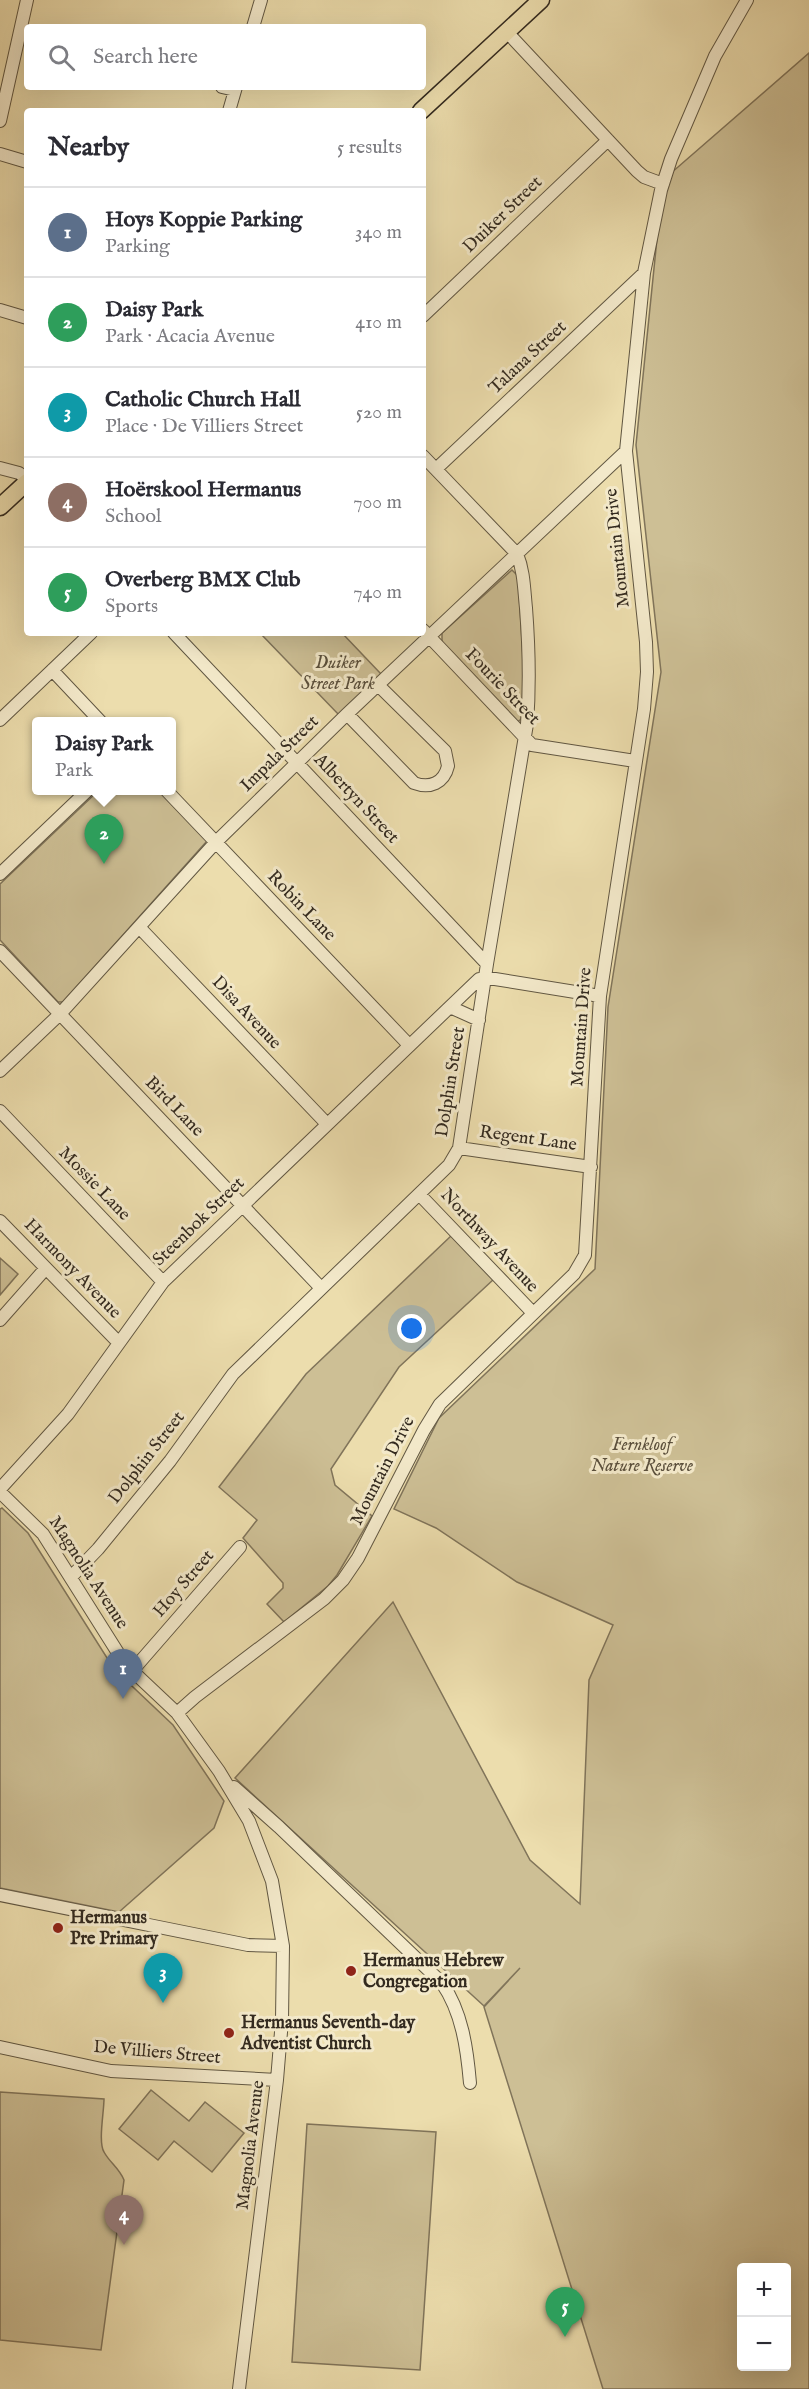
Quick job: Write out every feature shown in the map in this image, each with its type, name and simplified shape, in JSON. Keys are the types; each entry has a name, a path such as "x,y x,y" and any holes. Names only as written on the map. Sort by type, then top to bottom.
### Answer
{"main road":[{"path":"414,108 528,0"},
{"path":"424,108 540,0"},
{"path":"0,507 24,483"}],"street":[{"path":"25,24 27,0"},
{"path":"254,24 261,0"},
{"name":"Mountain Drive","path":"177,1713 324,1599 343,1580 358,1558 434,1413 458,1385 574,1274 585,1255 600,996 647,672 626,451 644,273 663,184 671,159 715,56 747,0"},
{"path":"506,31 644,177 663,184"},
{"path":"0,121 24,33"},
{"path":"229,108 235,90"},
{"name":"Duiker Street","path":"426,313 608,140"},
{"path":"0,154 24,161"},
{"name":"Talana Street","path":"436,469 644,273"},
{"path":"0,310 24,317"},
{"name":"Impala Street","path":"426,634 517,554 626,451"},
{"path":"426,459 517,554"},
{"path":"0,468 19,473 24,477"},
{"name":"Dolphin Street","path":"71,1577 98,1549 170,1461 233,1374 448,1165 459,1148 524,736 529,688 528,637 522,567 517,554"},
{"name":"Fourie Street","path":"426,634 532,745 635,761"},
{"path":"0,720 88,636"},
{"name":"Albertyn Street","path":"177,636 487,964"},
{"name":"Impala Street","path":"0,1071 60,1014 216,842 378,685 424,636"},
{"path":"52,670 95,717"},
{"path":"347,714 414,783 428,786 441,780 448,766 445,752 378,685"},
{"path":"0,874 83,795"},
{"name":"Robin Lane","path":"171,795 409,1046"},
{"name":"Disa Avenue","path":"139,927 327,1124"},
{"name":"Bird Lane","path":"0,951 321,1288"},
{"name":"Steenbok Street","path":"0,1490 68,1414 163,1282 450,1006 479,979 484,979"},
{"path":"484,979 600,996"},
{"path":"450,1006 479,1020"},
{"name":"Mossie Lane","path":"0,1111 163,1282"},
{"name":"Regent Lane","path":"459,1148 591,1167"},
{"name":"Northway Avenue","path":"419,1194 533,1313"},
{"name":"Harmony Avenue","path":"0,1221 119,1343"},
{"path":"0,1320 46,1268"},
{"name":"Magnolia Avenue","path":"0,1490 43,1534 132,1671 177,1713 228,1784 258,1840 276,1899 284,1946 284,1998 277,2080 240,2389"},
{"name":"Hoy Street","path":"132,1671 240,1547"},
{"path":"228,1784 240,1791 279,1827 442,1983 451,1997 460,2021 470,2084"},
{"path":"258,1840 269,1831 279,1827"},
{"path":"0,1895 248,1945 284,1946"},
{"name":"De Villiers Street","path":"0,2047 111,2071 277,2080"}],"green space":[{"name":"Fernkloof Nature Reserve","path":"809,53 809,2389 603,2389 484,2007 520,1968 484,2006 235,1778 393,1602 530,1860 580,1904 589,1680 613,1625 517,1582 436,1528 394,1509 439,1418 595,1269 608,1007 661,672 636,445 663,180"},
{"path":"512,570 518,576 524,674 519,721 516,721 442,642 442,633"},
{"name":"Duiker Street Park","path":"263,636 345,636 381,674 339,715"},
{"path":"94,795 165,795 207,841 63,1002 58,1002 0,940 0,884"},
{"path":"452,1235 494,1279 399,1367 331,1469 335,1485 372,1516 328,1586 284,1622 267,1604 283,1588 283,1583 243,1538 257,1520 219,1487 306,1374"},
{"path":"0,1258 18,1274 0,1295"},
{"path":"2,1508 28,1533 114,1669 173,1725 224,1801 214,1828 119,1912 0,1888 0,1509"},
{"path":"151,2090 189,2121 205,2102 244,2133 212,2172 174,2141 158,2160 119,2129"},
{"path":"0,2092 104,2099 102,2147 124,2180 101,2350 0,2340"},
{"path":"307,2124 436,2132 420,2370 292,2362"}],"place":[{"name":"Daisy Park","path":"104,864"},
{"name":"Hoys Koppie Parking","path":"123,1699"},
{"name":"Hermanus Pre Primary","path":"58,1928"},
{"name":"Hermanus Hebrew Congregation","path":"351,1971"},
{"name":"Catholic Church Hall","path":"163,2003"},
{"name":"Hermanus Seventh-day Adventist Church","path":"229,2033"},
{"name":"Hoërskool Hermanus","path":"124,2245"},
{"name":"Overberg BMX Club","path":"565,2337"}]}
